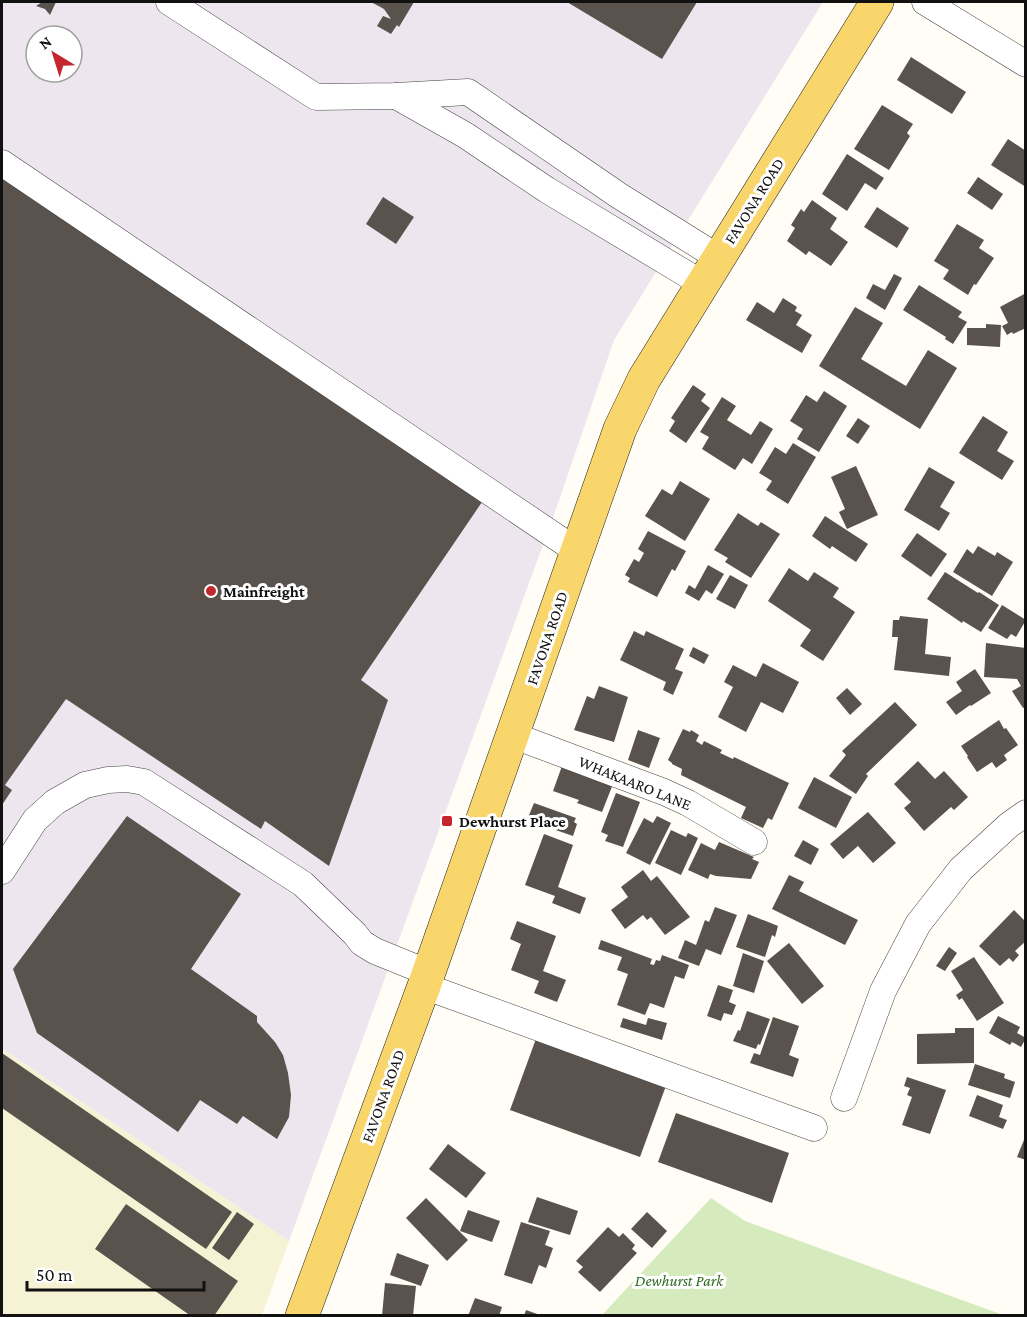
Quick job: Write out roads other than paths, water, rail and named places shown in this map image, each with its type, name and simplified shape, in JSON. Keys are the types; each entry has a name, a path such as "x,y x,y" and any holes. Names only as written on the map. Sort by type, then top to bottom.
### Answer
{"main road":[{"name":"FAVONA ROAD","path":"302,1316 427,979 620,429 644,379 877,2"}],"street":[{"path":"169,2 316,97 468,92 618,195 711,271"},
{"path":"925,2 1026,64"},
{"path":"396,96 465,135 547,190 711,271"},
{"path":"2,163 577,551"},
{"name":"WHAKAARO LANE","path":"512,735 664,792 688,803 753,842"},
{"path":"2,871 34,820 55,802 85,785 108,780 127,779 144,783 303,884 362,943 427,979 814,1128"},
{"path":"844,1098 883,991 918,924 961,869 1009,825 1026,813"}],"place":[{"name":"Mainfreight","path":"211,591"},
{"name":"Dewhurst Place","path":"447,821"}],"park label":[{"name":"Dewhurst Park","path":"679,1280"}]}
